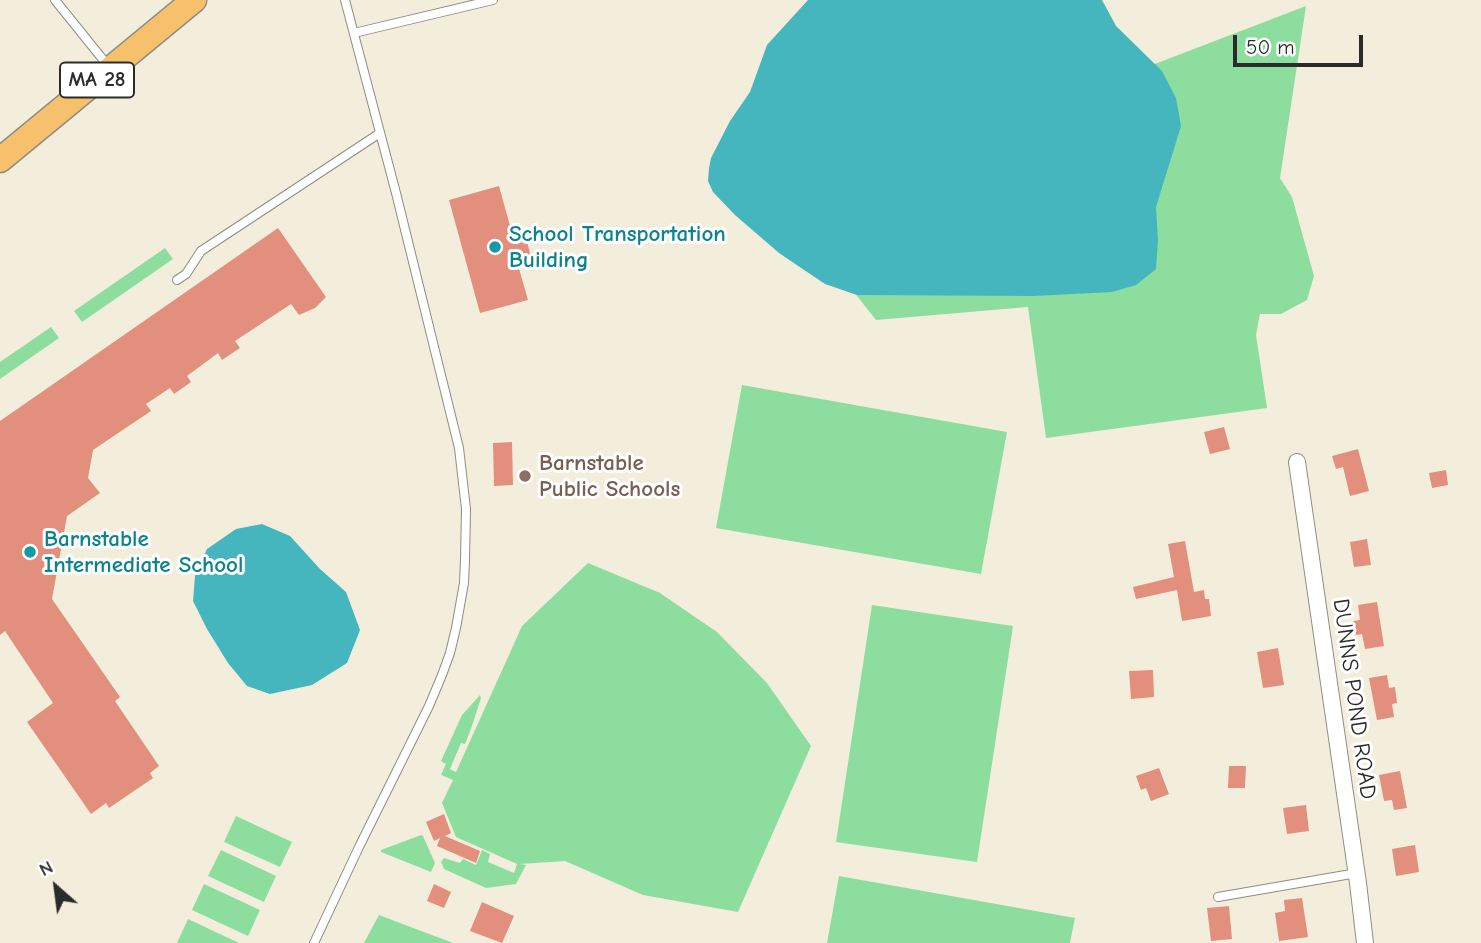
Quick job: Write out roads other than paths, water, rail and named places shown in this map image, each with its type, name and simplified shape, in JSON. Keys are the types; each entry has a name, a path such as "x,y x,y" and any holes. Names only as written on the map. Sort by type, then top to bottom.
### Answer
{"main road":[{"name":"MA 28","path":"3,150 111,69 194,0"}],"street":[{"name":"DUNNS POND ROAD","path":"1297,462 1365,943"}],"lane":[{"path":"55,0 111,69"},
{"path":"314,943 437,688 456,628 466,559 466,509 459,448 345,0"},
{"path":"354,33 493,0"},
{"path":"177,280 186,274 201,251 380,133"},
{"path":"1219,897 1357,873"}],"water":[{"path":"808,0 1102,0 1116,26 1162,71 1176,98 1181,126 1156,207 1156,269 1136,285 1112,292 1034,296 857,295 825,284 779,253 713,192 708,181 709,168 711,158 730,121 750,92 767,45"},
{"path":"262,524 290,536 320,569 346,592 360,630 347,663 312,685 270,694 247,686 228,663 193,601 195,576 207,549 236,529"}],"place":[{"name":"School Transportation Building","path":"495,247"},
{"name":"Barnstable Public Schools","path":"525,476"},
{"name":"Barnstable Intermediate School","path":"30,552"}]}
